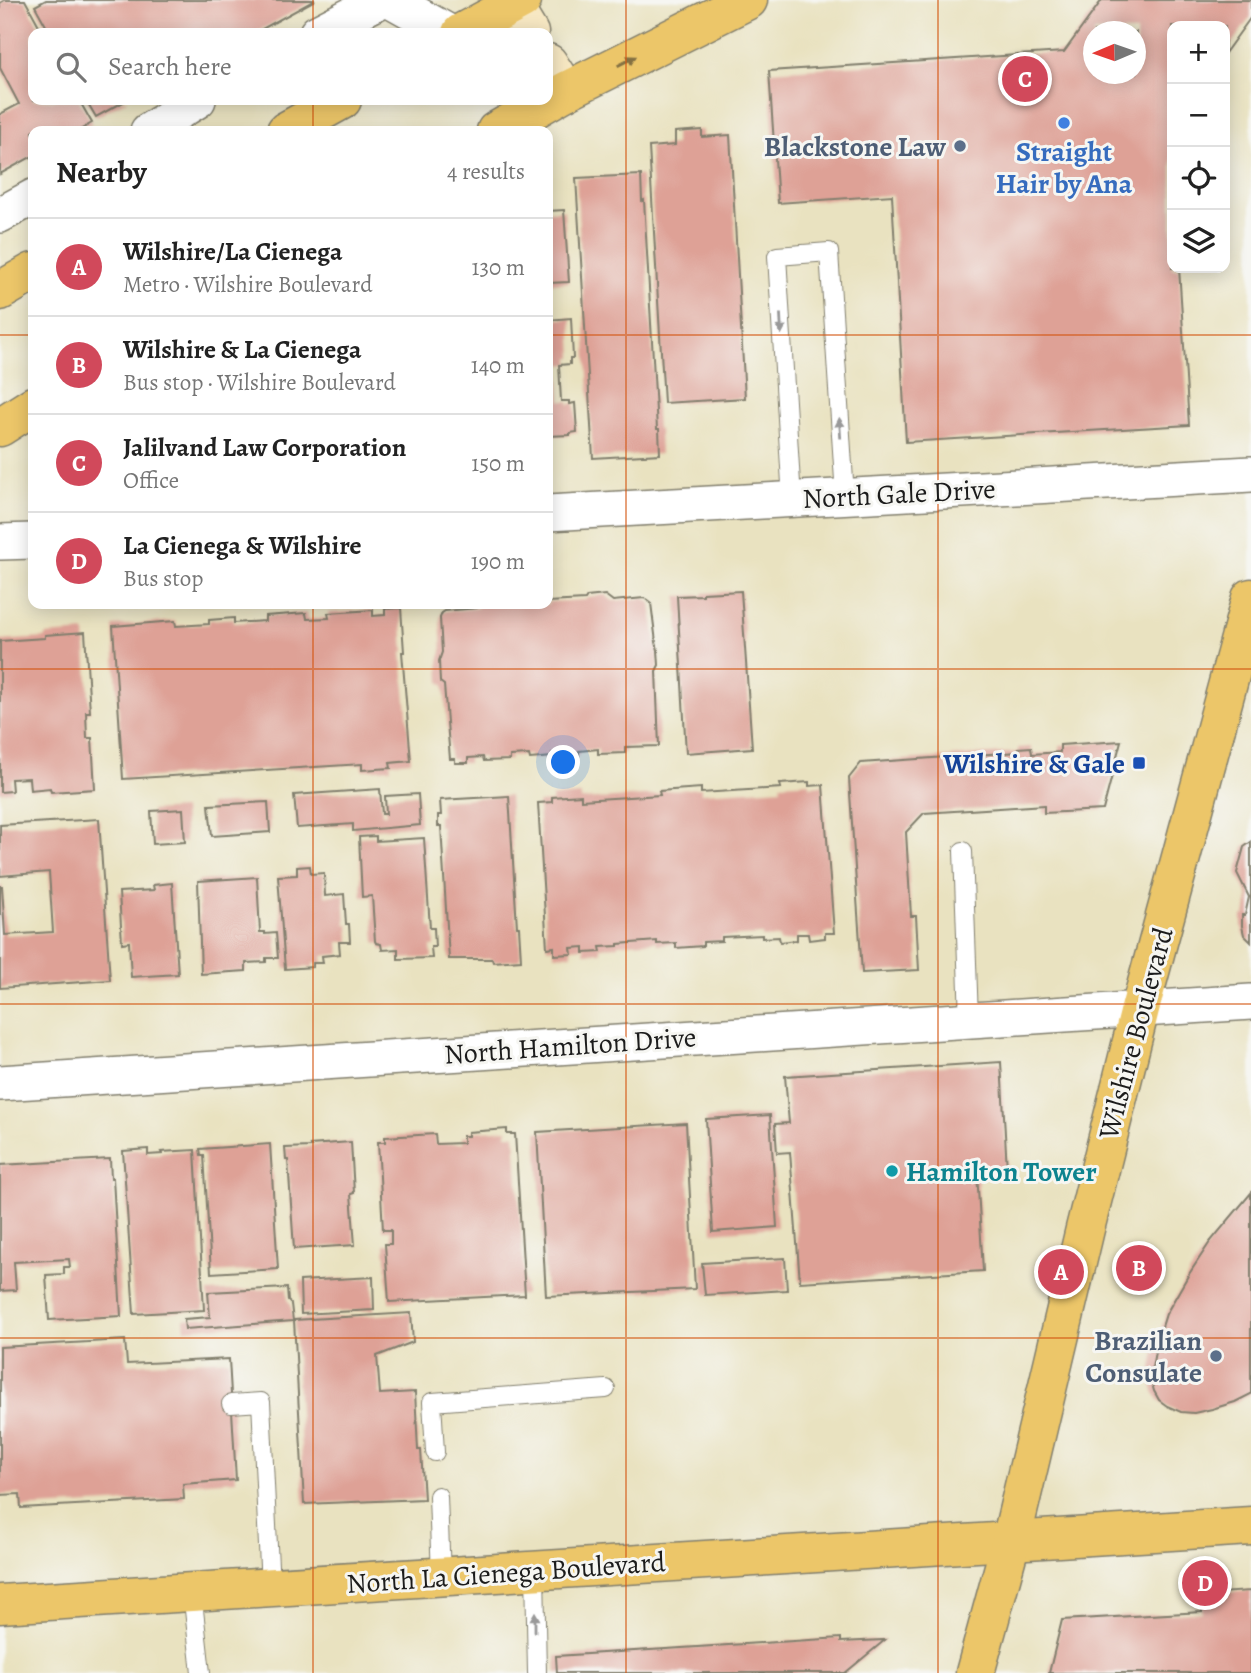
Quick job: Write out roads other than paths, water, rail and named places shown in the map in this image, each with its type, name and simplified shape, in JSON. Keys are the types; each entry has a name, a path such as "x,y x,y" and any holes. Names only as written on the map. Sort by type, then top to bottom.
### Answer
{"main road":[{"path":"557,77 748,0"},
{"path":"473,28 518,10"},
{"path":"295,126 333,105"},
{"path":"502,126 525,105"},
{"path":"0,291 28,275"},
{"path":"0,427 28,409"},
{"name":"Wilshire Boulevard","path":"975,1673 1011,1541 1140,1009 1250,609"},
{"name":"North La Cienega Boulevard","path":"0,1604 1251,1526"}],"street":[{"path":"327,28 381,0"},
{"path":"391,0 441,28"},
{"path":"156,126 190,105"},
{"path":"0,215 28,200"},
{"name":"North Gale Drive","path":"553,513 1251,474"},
{"path":"0,542 28,541"},
{"name":"North Hamilton Drive","path":"0,1083 1251,1002"}],"lane":[{"path":"792,500 777,256 829,252 845,496"},
{"path":"963,851 968,1019"},
{"path":"435,1452 432,1402 606,1389"},
{"path":"231,1404 261,1402 270,1587"},
{"path":"438,1496 441,1577"},
{"path":"535,1571 537,1673"},
{"path":"192,1592 201,1673"}],"place":[{"name":"Jalilvand Law Corporation","path":"1025,79"},
{"name":"Straight Hair by Ana","path":"1064,123"},
{"name":"Blackstone Law","path":"960,146"},
{"name":"Wilshire & Gale","path":"1139,763"},
{"name":"Hamilton Tower","path":"892,1171"},
{"name":"Wilshire & La Cienega","path":"1139,1268"},
{"name":"Wilshire/La Cienega","path":"1061,1272"},
{"name":"Brazilian Consulate","path":"1216,1356"},
{"name":"La Cienega & Wilshire","path":"1205,1583"}]}
